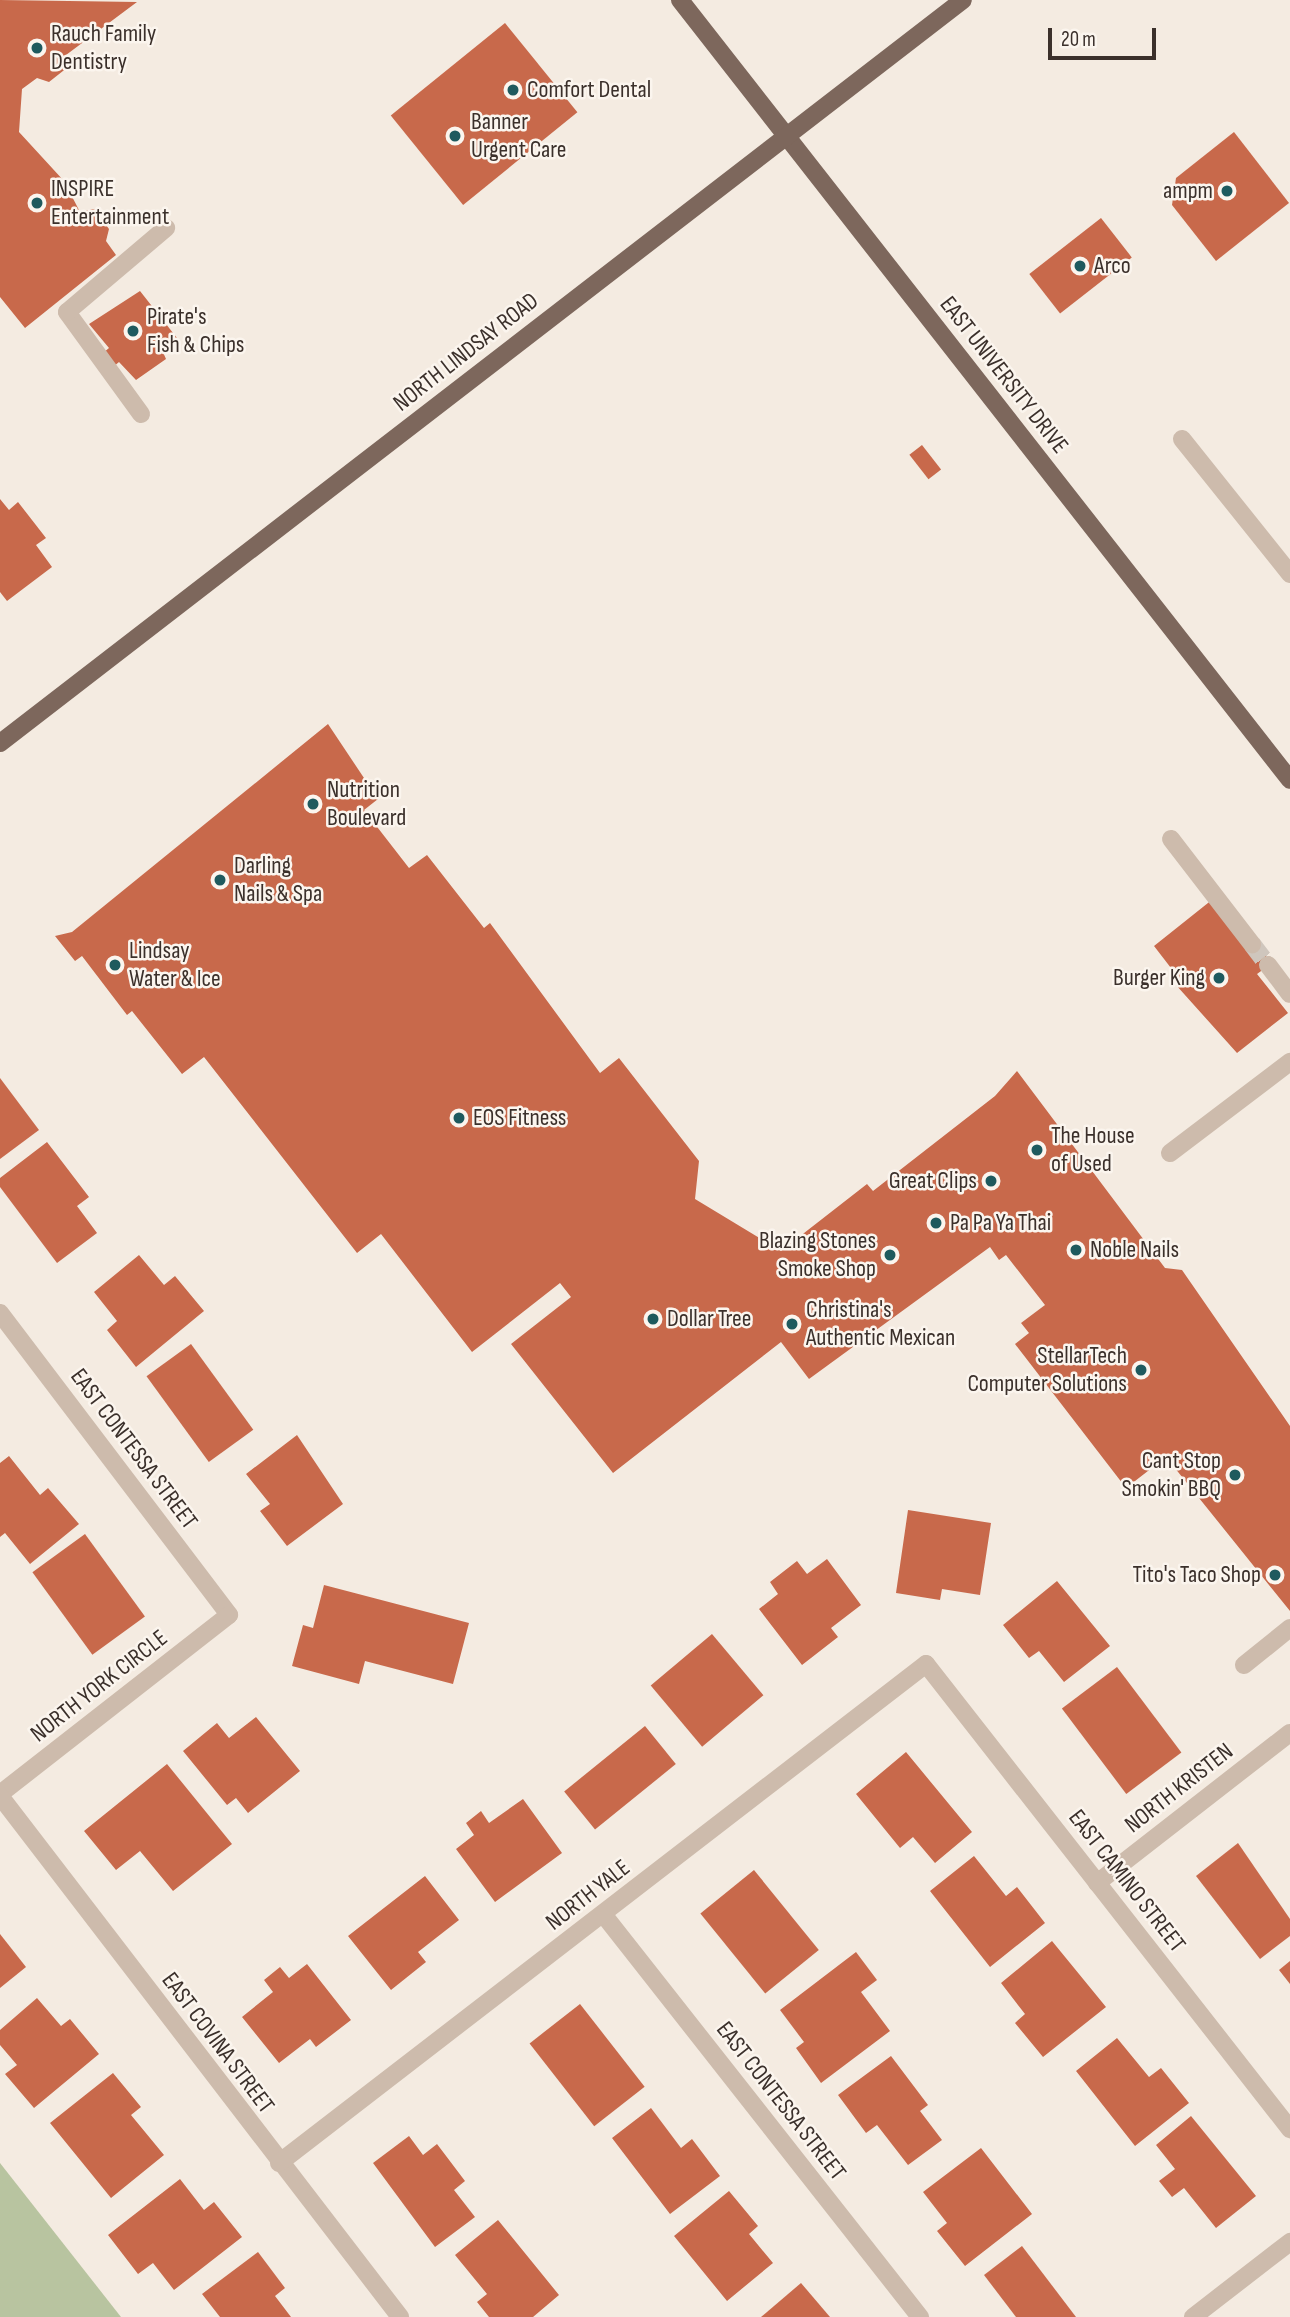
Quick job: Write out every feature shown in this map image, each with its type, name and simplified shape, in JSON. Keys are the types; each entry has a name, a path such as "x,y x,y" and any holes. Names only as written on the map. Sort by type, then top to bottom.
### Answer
{"main road":[{"name":"EAST UNIVERSITY DRIVE","path":"680,0 1290,780"},
{"name":"NORTH LINDSAY ROAD","path":"1,740 963,0"}],"street":[{"path":"141,414 67,313 166,228"},
{"path":"1182,439 1290,574"},
{"path":"1171,839 1252,944"},
{"path":"1268,965 1290,994"},
{"path":"1170,1153 1290,1062"},
{"name":"EAST CONTESSA STREET","path":"0,1313 229,1615"},
{"name":"NORTH YORK CIRCLE","path":"0,1795 229,1615"},
{"path":"1244,1665 1290,1628"},
{"name":"EAST CAMINO STREET","path":"926,1664 1290,2129"},
{"name":"NORTH YALE","path":"278,2163 926,1664"},
{"name":"NORTH KRISTEN","path":"1097,1882 1290,1732"},
{"name":"EAST COVINA STREET","path":"0,1795 278,2163 400,2317"},
{"name":"EAST CONTESSA STREET","path":"603,1914 920,2317"},
{"path":"1193,2317 1290,2242"}],"green space":[{"path":"0,2163 121,2317 0,2317"}],"building":[{"name":"INSPIRE Entertainment","path":"0,0 137,2 66,55 68,67 49,82 37,78 22,89 19,132 64,181 80,212 94,209 109,229 106,241 116,255 25,328 0,297"},
{"path":"505,23 577,112 463,205 391,116"},
{"name":"ampm","path":"1234,132 1289,203 1216,261 1172,205 1176,178"},
{"name":"Arco","path":"1101,218 1132,257 1060,313 1029,274"},
{"name":"Pirate's Fish & Chips","path":"140,291 177,338 162,350 166,359 136,380 119,362 113,367 103,353 109,348 89,324"},
{"path":"922,445 941,469 928,479 909,455"},
{"path":"0,499 9,510 18,502 46,538 36,545 52,567 7,601 0,592"},
{"path":"328,724 378,799 364,810 409,868 427,855 484,928 490,923 600,1073 619,1058 699,1161 695,1199 781,1251 867,1184 873,1191 995,1096 1017,1071 1165,1268 1182,1270 1290,1426 1290,1611 1166,1457 1126,1488 1015,1344 1029,1333 1021,1323 1045,1305 1006,1255 999,1260 990,1247 809,1379 781,1342 613,1473 511,1344 571,1297 560,1283 472,1352 381,1234 357,1253 204,1057 182,1074 132,1011 127,1015 82,956 75,961 55,936 72,932"},
{"name":"Burger King","path":"1213,899 1272,963 1257,974 1288,1013 1237,1053 1176,985 1181,981 1154,946"},
{"path":"0,1078 39,1130 0,1159"},
{"path":"47,1142 89,1197 77,1206 97,1233 57,1263 0,1187 0,1178"},
{"path":"139,1255 164,1285 175,1276 204,1311 136,1367 107,1330 117,1321 94,1292"},
{"path":"191,1344 253,1430 209,1462 147,1376"},
{"path":"297,1435 343,1504 287,1546 260,1511 270,1504 246,1474"},
{"path":"9,1456 40,1495 48,1488 79,1524 30,1564 5,1533 0,1537 0,1463"},
{"path":"908,1510 991,1523 980,1595 942,1589 940,1600 896,1593"},
{"path":"85,1534 145,1617 92,1655 32,1572"},
{"path":"827,1559 861,1605 831,1628 838,1637 802,1665 759,1609 778,1594 770,1582 797,1561 807,1574"},
{"path":"1057,1581 1110,1646 1064,1682 1039,1651 1029,1658 1003,1625"},
{"path":"324,1585 469,1623 453,1684 365,1661 359,1684 292,1666 303,1625 313,1628"},
{"path":"712,1634 763,1695 702,1747 651,1685"},
{"path":"1117,1667 1181,1752 1126,1794 1062,1709"},
{"path":"256,1717 300,1771 248,1813 236,1798 227,1805 183,1751 217,1723 229,1738"},
{"path":"645,1726 676,1764 595,1830 564,1791"},
{"path":"906,1752 972,1832 935,1863 913,1837 900,1848 856,1794"},
{"path":"167,1764 232,1844 173,1891 140,1851 116,1870 84,1831"},
{"path":"523,1799 562,1853 495,1902 456,1849 474,1835 466,1823 481,1811 489,1823"},
{"path":"1238,1843 1290,1919 1290,1936 1260,1959 1196,1876"},
{"path":"974,1856 1006,1896 1017,1887 1045,1923 990,1967 930,1891"},
{"path":"754,1870 819,1950 765,1993 700,1913"},
{"path":"425,1876 459,1920 418,1952 426,1962 391,1990 348,1936"},
{"path":"0,1934 26,1967 0,1988"},
{"path":"1052,1941 1106,2007 1043,2057 1015,2023 1025,2014 1001,1983"},
{"path":"856,1952 877,1980 861,1992 890,2031 821,2083 796,2048 804,2042 780,2010"},
{"path":"1290,1961 1290,1984 1279,1970"},
{"path":"307,1964 351,2020 316,2047 310,2039 279,2063 242,2017 273,1992 264,1980 280,1967 289,1978"},
{"path":"37,1998 61,2026 70,2019 99,2054 34,2108 5,2074 17,2065 0,2045 0,2030"},
{"path":"580,2004 645,2087 594,2126 530,2043"},
{"path":"1117,2038 1149,2077 1161,2068 1189,2103 1135,2146 1076,2071"},
{"path":"891,2056 928,2105 920,2111 942,2140 908,2165 877,2125 866,2133 838,2095"},
{"path":"113,2073 141,2107 131,2115 164,2155 111,2198 50,2123"},
{"path":"651,2108 681,2148 692,2139 720,2176 670,2214 612,2138"},
{"path":"1191,2116 1256,2196 1216,2228 1184,2188 1172,2197 1159,2181 1175,2169 1156,2145"},
{"path":"409,2136 423,2155 437,2144 465,2181 454,2190 475,2217 435,2247 373,2163"},
{"path":"981,2148 1032,2214 965,2266 937,2231 947,2223 923,2192"},
{"path":"180,2179 204,2210 214,2202 242,2237 174,2290 153,2263 138,2274 108,2235"},
{"path":"729,2191 758,2226 749,2234 773,2263 727,2301 674,2236"},
{"path":"498,2220 559,2295 533,2317 489,2317 477,2302 487,2294 455,2255"},
{"path":"1022,2246 1076,2317 1016,2317 984,2275"},
{"path":"258,2252 285,2288 275,2296 291,2317 220,2317 202,2294"},
{"path":"801,2283 830,2317 761,2317"}],"tunnel":[{"path":"1252,944 1268,965"}],"place":[{"name":"Rauch Family Dentistry","path":"37,48"},
{"name":"Comfort Dental","path":"513,90"},
{"name":"Banner Urgent Care","path":"455,136"},
{"name":"ampm","path":"1227,191"},
{"name":"INSPIRE Entertainment","path":"37,203"},
{"name":"Arco","path":"1080,266"},
{"name":"Pirate's Fish & Chips","path":"133,331"},
{"name":"Nutrition Boulevard","path":"313,804"},
{"name":"Darling Nails & Spa","path":"220,880"},
{"name":"Lindsay Water & Ice","path":"115,965"},
{"name":"Burger King","path":"1219,978"},
{"name":"EOS Fitness","path":"459,1118"},
{"name":"The House of Used","path":"1037,1150"},
{"name":"Great Clips","path":"991,1181"},
{"name":"Pa Pa Ya Thai","path":"936,1223"},
{"name":"Noble Nails","path":"1076,1250"},
{"name":"Blazing Stones Smoke Shop","path":"890,1255"},
{"name":"Dollar Tree","path":"653,1319"},
{"name":"Christina's Authentic Mexican","path":"792,1324"},
{"name":"StellarTech Computer Solutions","path":"1141,1370"},
{"name":"Cant Stop Smokin' BBQ","path":"1235,1475"},
{"name":"Tito's Taco Shop","path":"1275,1575"}]}
